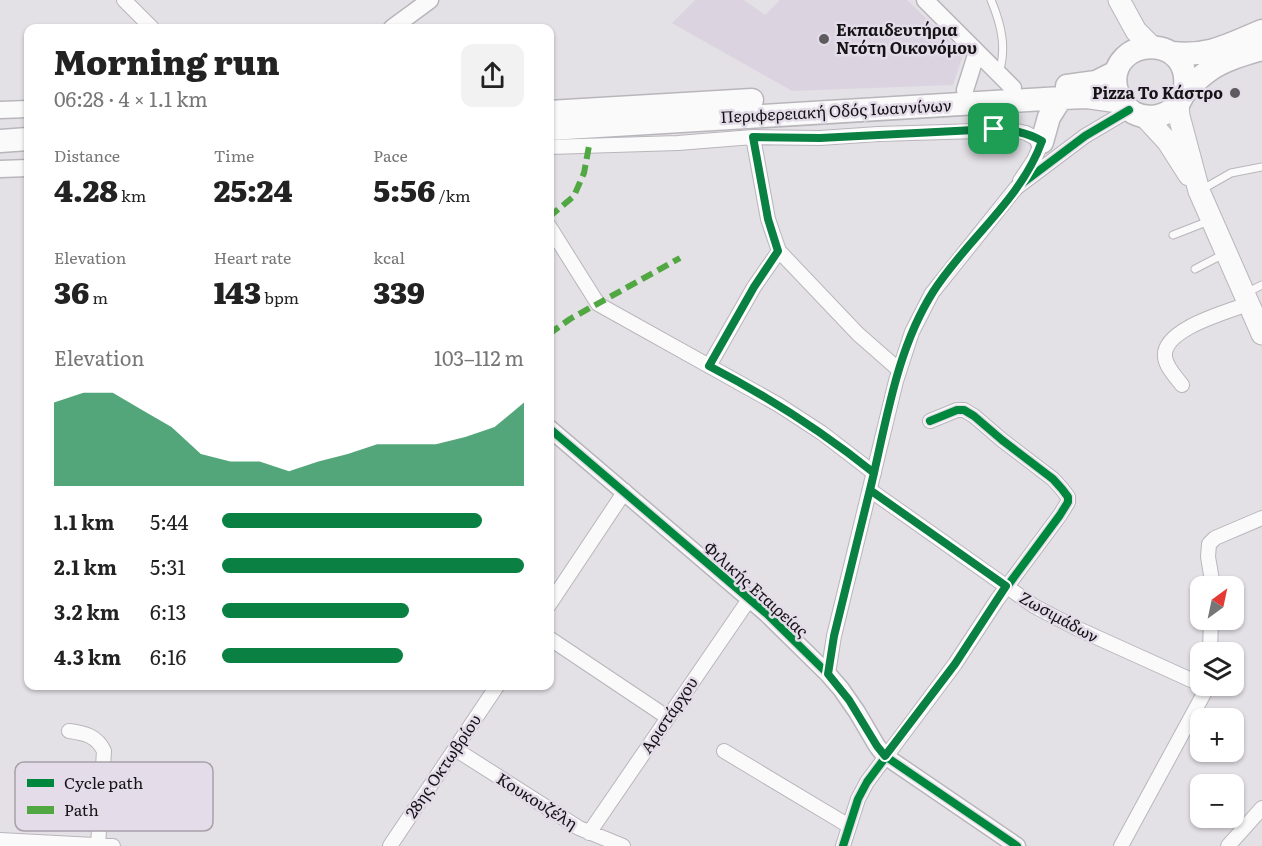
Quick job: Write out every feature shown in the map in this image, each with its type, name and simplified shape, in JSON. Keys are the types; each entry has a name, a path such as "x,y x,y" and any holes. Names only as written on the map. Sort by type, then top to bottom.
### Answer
{"highway":[{"name":"Περιφερειακή Οδός Ιωαννίνων","path":"554,112 964,90 1006,80 1083,85 1096,82 1120,65 1136,49 1162,50 1191,55 1207,53 1262,31"},
{"name":"Περιφερειακή Οδός Ιωαννίνων","path":"554,129 1087,97 1156,117 1168,112 1198,79 1213,68 1262,49"},
{"path":"1162,50 1180,61 1185,72 1186,83 1181,99"},
{"path":"1120,65 1115,82 1132,109"},
{"path":"1042,141 1048,117 1061,98"},
{"path":"0,141 24,140"}],"main road":[{"path":"1121,5 1136,31 1162,50"},
{"path":"1120,65 1126,29 1121,5"},
{"path":"1181,99 1179,116 1199,191 1226,254 1251,294 1262,334"},
{"path":"1132,109 1168,142 1199,191"}],"street":[{"path":"123,0 148,24"},
{"path":"397,24 430,0"},
{"path":"925,0 1006,80"},
{"path":"964,90 976,52"},
{"path":"0,110 24,109"},
{"path":"1016,188 1085,136 1132,109"},
{"path":"554,147 678,143 753,137 820,138 994,129 1026,133 1042,141 1034,160 1016,188 932,293 912,332 899,370 834,636 828,674"},
{"path":"753,137 768,219 778,251 844,319 899,370"},
{"path":"0,169 24,168"},
{"path":"554,234 598,304 778,405 822,433 874,473"},
{"path":"709,366 754,287 778,251"},
{"path":"1182,385 1165,359 1166,348 1173,337 1251,294"},
{"path":"843,846 862,790 955,664 1006,586 1066,507 1068,497 1053,479 964,410 957,410 930,421"},
{"name":"Φιλικής Εταιρείας","path":"554,432 750,598 828,674 849,700 885,756 1009,843"},
{"name":"Ζωσιμάδων","path":"870,490 1034,606 1074,627 1190,679"},
{"path":"554,595 625,491"},
{"path":"1211,576 1208,557 1209,544 1215,538 1262,518"},
{"name":"Αριστάρχου","path":"589,833 750,598"},
{"path":"554,641 667,717"},
{"name":"28ης Οκτωβρίου","path":"390,846 494,690"},
{"path":"1121,846 1200,696"},
{"path":"69,731 89,735 104,751 103,762"},
{"name":"Κουκουζέλη","path":"455,749 568,821 589,833 623,846"},
{"path":"724,751 849,826"},
{"path":"1228,846 1262,808"},
{"path":"0,840 113,846"}],"lane":[{"path":"991,0 1002,30 1006,80"},
{"path":"1199,191 1231,173 1262,167"},
{"path":"1173,235 1211,220"},
{"path":"1195,269 1226,254"}],"shaded area":[{"name":"Εκπαιδευτήρια Ντότη Οικονόμου","path":"695,0 744,0 765,15 780,0 907,0 955,46 962,58 953,85 792,91 672,23"}],"marked path":[{"path":"554,213 574,196 584,173 589,146"},
{"path":"554,330 570,319 680,258"}],"cycle path":[{"path":"828,674 834,636 896,381 912,332 932,293 1016,188 1085,136 1129,110"},
{"path":"843,846 858,799 867,782 955,664 997,600 1068,502 1068,497 1053,479 964,410 957,410 930,421"},
{"path":"554,432 767,614 841,689 885,756 1017,846"}],"place":[{"name":"Εκπαιδευτήρια Ντότη Οικονόμου","path":"824,39"},
{"name":"Pizza Το Κάστρο","path":"1235,93"}],"route":[{"path":"994,129 1026,133 1042,141 1028,170 998,211 942,279 922,311 902,360 870,490 1006,586 955,664 885,756 849,700 828,674 834,636 874,473 822,433 709,366 766,267 778,251 768,219 753,137 820,138 994,129"}]}
